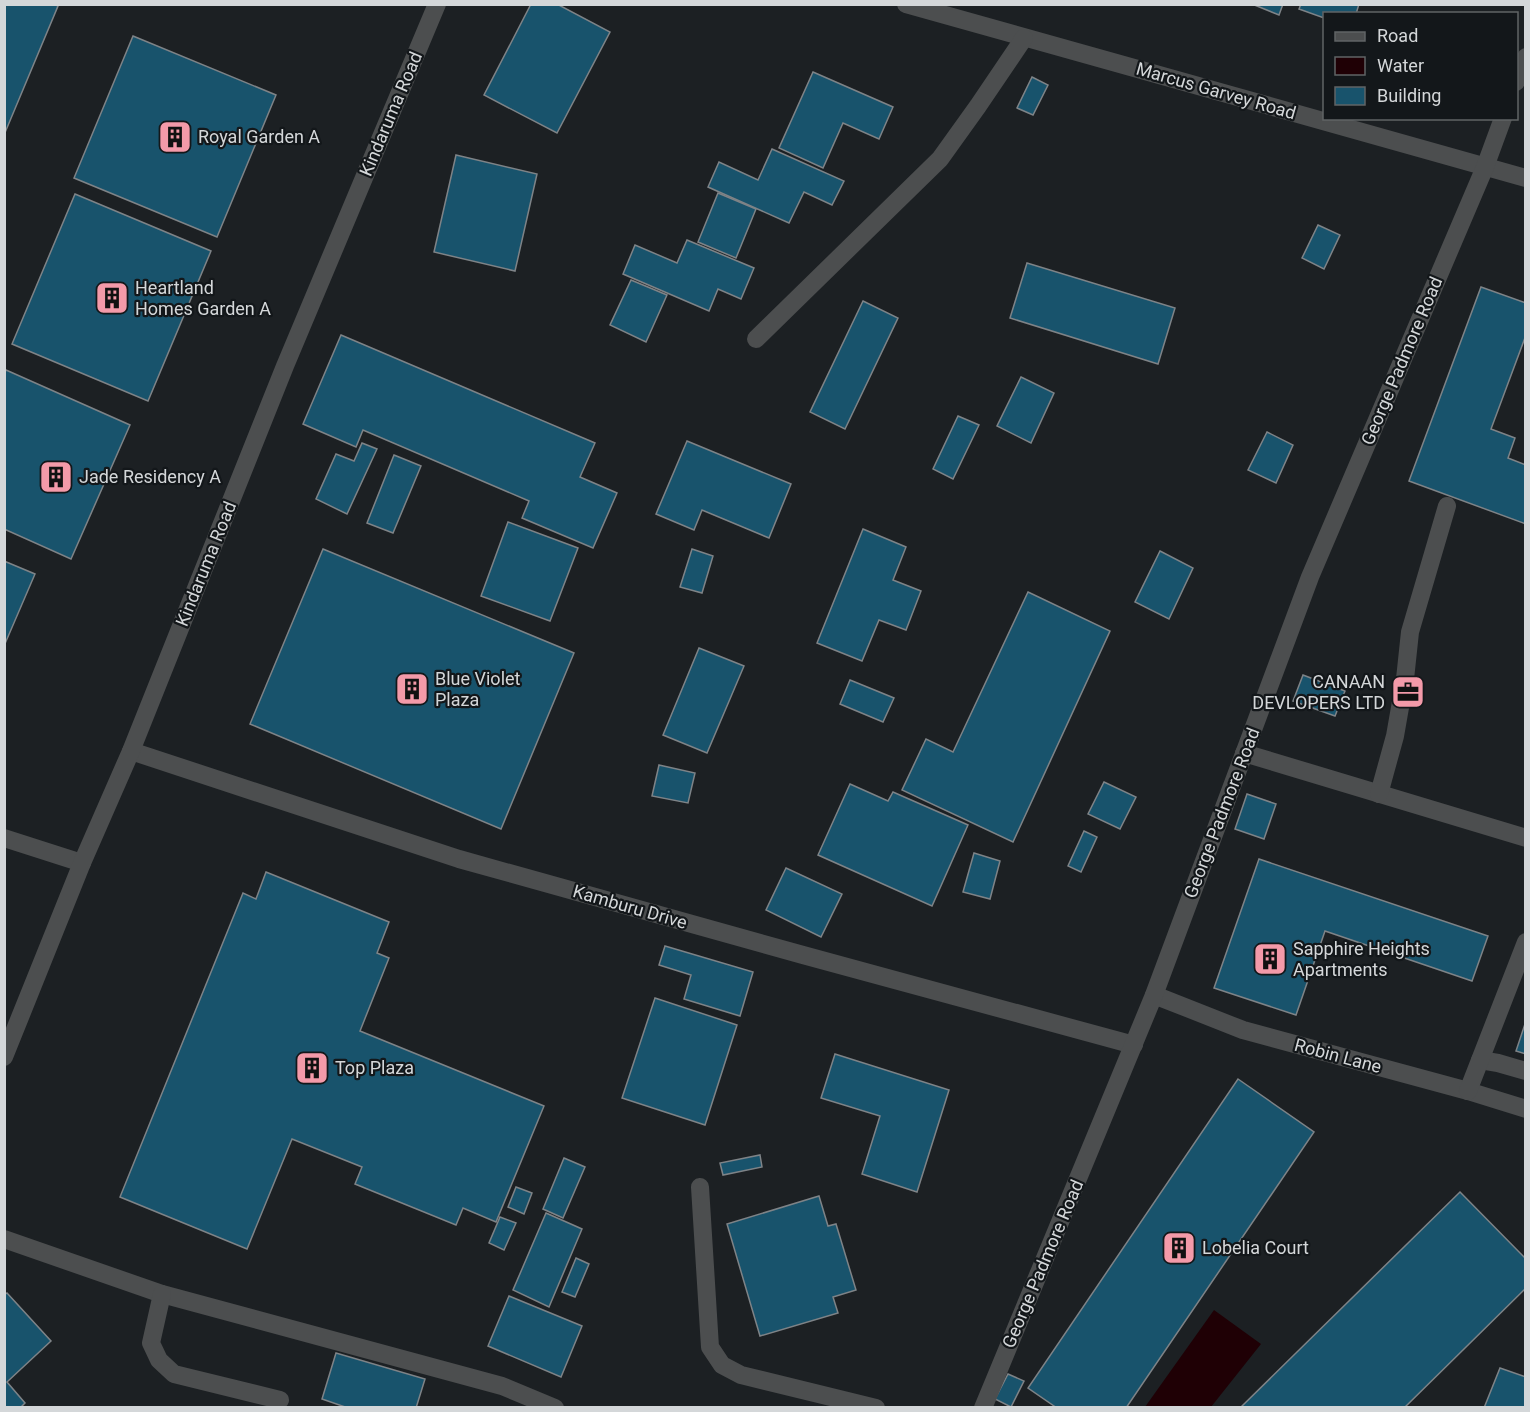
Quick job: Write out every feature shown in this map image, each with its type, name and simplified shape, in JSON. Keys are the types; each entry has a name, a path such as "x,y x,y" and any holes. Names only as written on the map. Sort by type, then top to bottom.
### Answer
{"street":[{"name":"Kindaruma Road","path":"4,1057 82,862 131,751 280,377 437,4"},
{"name":"Marcus Garvey Road","path":"906,4 1526,178"},
{"path":"756,339 940,159 1024,38"},
{"path":"1518,76 1526,57"},
{"name":"George Padmore Road","path":"983,1407 1154,995 1310,577 1485,166 1502,120"},
{"path":"1378,794 1395,736 1410,632 1448,506"},
{"name":"Kamburu Drive","path":"131,751 459,859 826,962 1134,1045"},
{"path":"1244,753 1526,838"},
{"path":"4,838 82,862"},
{"path":"1468,1091 1526,942"},
{"name":"Robin Lane","path":"1154,995 1243,1030 1526,1109"},
{"path":"1480,1060 1526,1071"},
{"path":"700,1187 710,1347 722,1365 741,1375 876,1407"},
{"path":"4,1239 162,1294 502,1386 555,1407"},
{"path":"162,1294 151,1343 159,1360 174,1374 280,1400"}],"water":[{"path":"1214,1310 1261,1344 1211,1407 1145,1407"}],"building":[{"path":"4,4 54,4 58,6 4,135"},
{"path":"531,4 557,4 610,32 557,133 484,95"},
{"path":"1252,4 1283,4 1279,15"},
{"path":"1301,4 1359,4 1357,12 1323,12 1323,18 1299,9"},
{"name":"Royal Garden A","path":"133,36 276,95 217,237 74,178"},
{"path":"813,72 893,107 879,139 843,123 823,168 779,148"},
{"path":"1032,77 1048,85 1033,115 1017,108"},
{"path":"772,149 844,181 832,205 804,192 789,223 708,187 719,162 758,180"},
{"path":"456,155 537,174 515,271 434,252"},
{"path":"718,193 756,209 736,258 698,242"},
{"name":"Heartland Homes Garden A","path":"75,194 211,251 148,401 12,344"},
{"path":"1318,225 1340,235 1324,269 1302,258"},
{"path":"687,240 754,268 741,299 718,289 709,311 623,274 635,245 677,263"},
{"path":"1027,263 1175,308 1158,364 1010,318"},
{"path":"631,280 667,295 646,342 610,325"},
{"path":"1481,287 1526,303 1526,335 1491,429 1515,438 1508,458 1526,465 1526,524 1409,481"},
{"path":"863,301 898,318 845,429 810,412"},
{"path":"341,335 595,443 580,477 617,493 593,548 522,518 529,501 363,430 356,447 303,424"},
{"name":"Jade Residency A","path":"6,370 130,425 71,559 4,529 4,373"},
{"path":"1021,377 1054,393 1031,443 997,426"},
{"path":"958,416 979,425 953,479 933,469"},
{"path":"1267,432 1293,445 1276,483 1248,470"},
{"path":"687,441 791,484 769,538 702,510 694,530 656,514"},
{"path":"362,443 377,449 347,514 316,499 336,454 354,461"},
{"path":"394,455 421,466 393,533 367,523"},
{"path":"508,522 578,548 550,621 481,596"},
{"path":"863,529 906,547 893,580 921,591 906,630 879,620 862,661 817,643"},
{"name":"Blue Violet Plaza","path":"323,549 574,653 501,829 250,724"},
{"path":"692,549 713,556 702,593 680,587"},
{"path":"1160,551 1193,568 1169,619 1135,602"},
{"path":"4,561 35,574 4,646"},
{"path":"1028,592 1110,631 1013,842 902,790 926,739 953,752"},
{"path":"699,648 744,666 707,753 663,735"},
{"path":"1303,675 1345,691 1335,716 1293,701"},
{"path":"850,680 894,698 883,722 840,704"},
{"path":"659,765 695,773 688,803 652,796"},
{"path":"1104,782 1136,797 1120,829 1088,814"},
{"path":"850,784 888,801 893,792 968,825 932,906 818,855"},
{"path":"1247,794 1276,804 1264,839 1235,829"},
{"path":"1084,831 1097,837 1081,872 1068,866"},
{"path":"974,853 1000,861 990,899 963,892"},
{"name":"Sapphire Heights Apartments","path":"1259,859 1488,936 1472,981 1325,931 1296,1015 1214,988"},
{"path":"786,868 842,894 821,937 766,910"},
{"name":"Top Plaza","path":"266,872 389,922 377,953 389,958 360,1031 544,1106 496,1222 463,1208 456,1225 355,1184 362,1167 292,1139 247,1249 120,1197 243,893 256,899"},
{"path":"665,946 753,972 740,1016 684,999 691,975 659,965"},
{"path":"655,998 737,1025 705,1125 622,1098"},
{"path":"1526,1021 1526,1054 1516,1051"},
{"path":"835,1054 949,1090 917,1192 862,1174 880,1116 821,1098"},
{"name":"Lobelia Court","path":"1238,1079 1314,1132 1126,1408 1057,1408 1028,1388"},
{"path":"760,1155 762,1167 723,1175 720,1163"},
{"path":"564,1158 585,1167 563,1218 543,1209"},
{"path":"516,1187 532,1193 524,1214 508,1207"},
{"path":"1460,1192 1526,1259 1526,1288 1404,1408 1240,1408"},
{"path":"819,1196 828,1226 836,1224 856,1290 833,1297 838,1313 760,1336 727,1224"},
{"path":"546,1213 582,1229 549,1307 513,1290"},
{"path":"500,1217 516,1223 504,1250 489,1243"},
{"path":"576,1258 589,1264 575,1297 562,1292"},
{"path":"7,1293 51,1341 7,1382 25,1403 20,1408 4,1408 4,1295"},
{"path":"509,1296 582,1326 561,1377 488,1346"},
{"path":"336,1353 425,1379 416,1408 348,1408 322,1399"},
{"path":"1500,1368 1526,1377 1526,1408 1484,1408"},
{"path":"1008,1374 1024,1381 1011,1407 995,1399"}],"place":[{"name":"Royal Garden A","path":"175,137"},
{"name":"Heartland Homes Garden A","path":"112,298"},
{"name":"Jade Residency A","path":"56,477"},
{"name":"Blue Violet Plaza","path":"412,689"},
{"name":"CANAAN DEVLOPERS LTD","path":"1408,692"},
{"name":"Sapphire Heights Apartments","path":"1270,959"},
{"name":"Top Plaza","path":"312,1068"},
{"name":"Lobelia Court","path":"1179,1248"}]}
